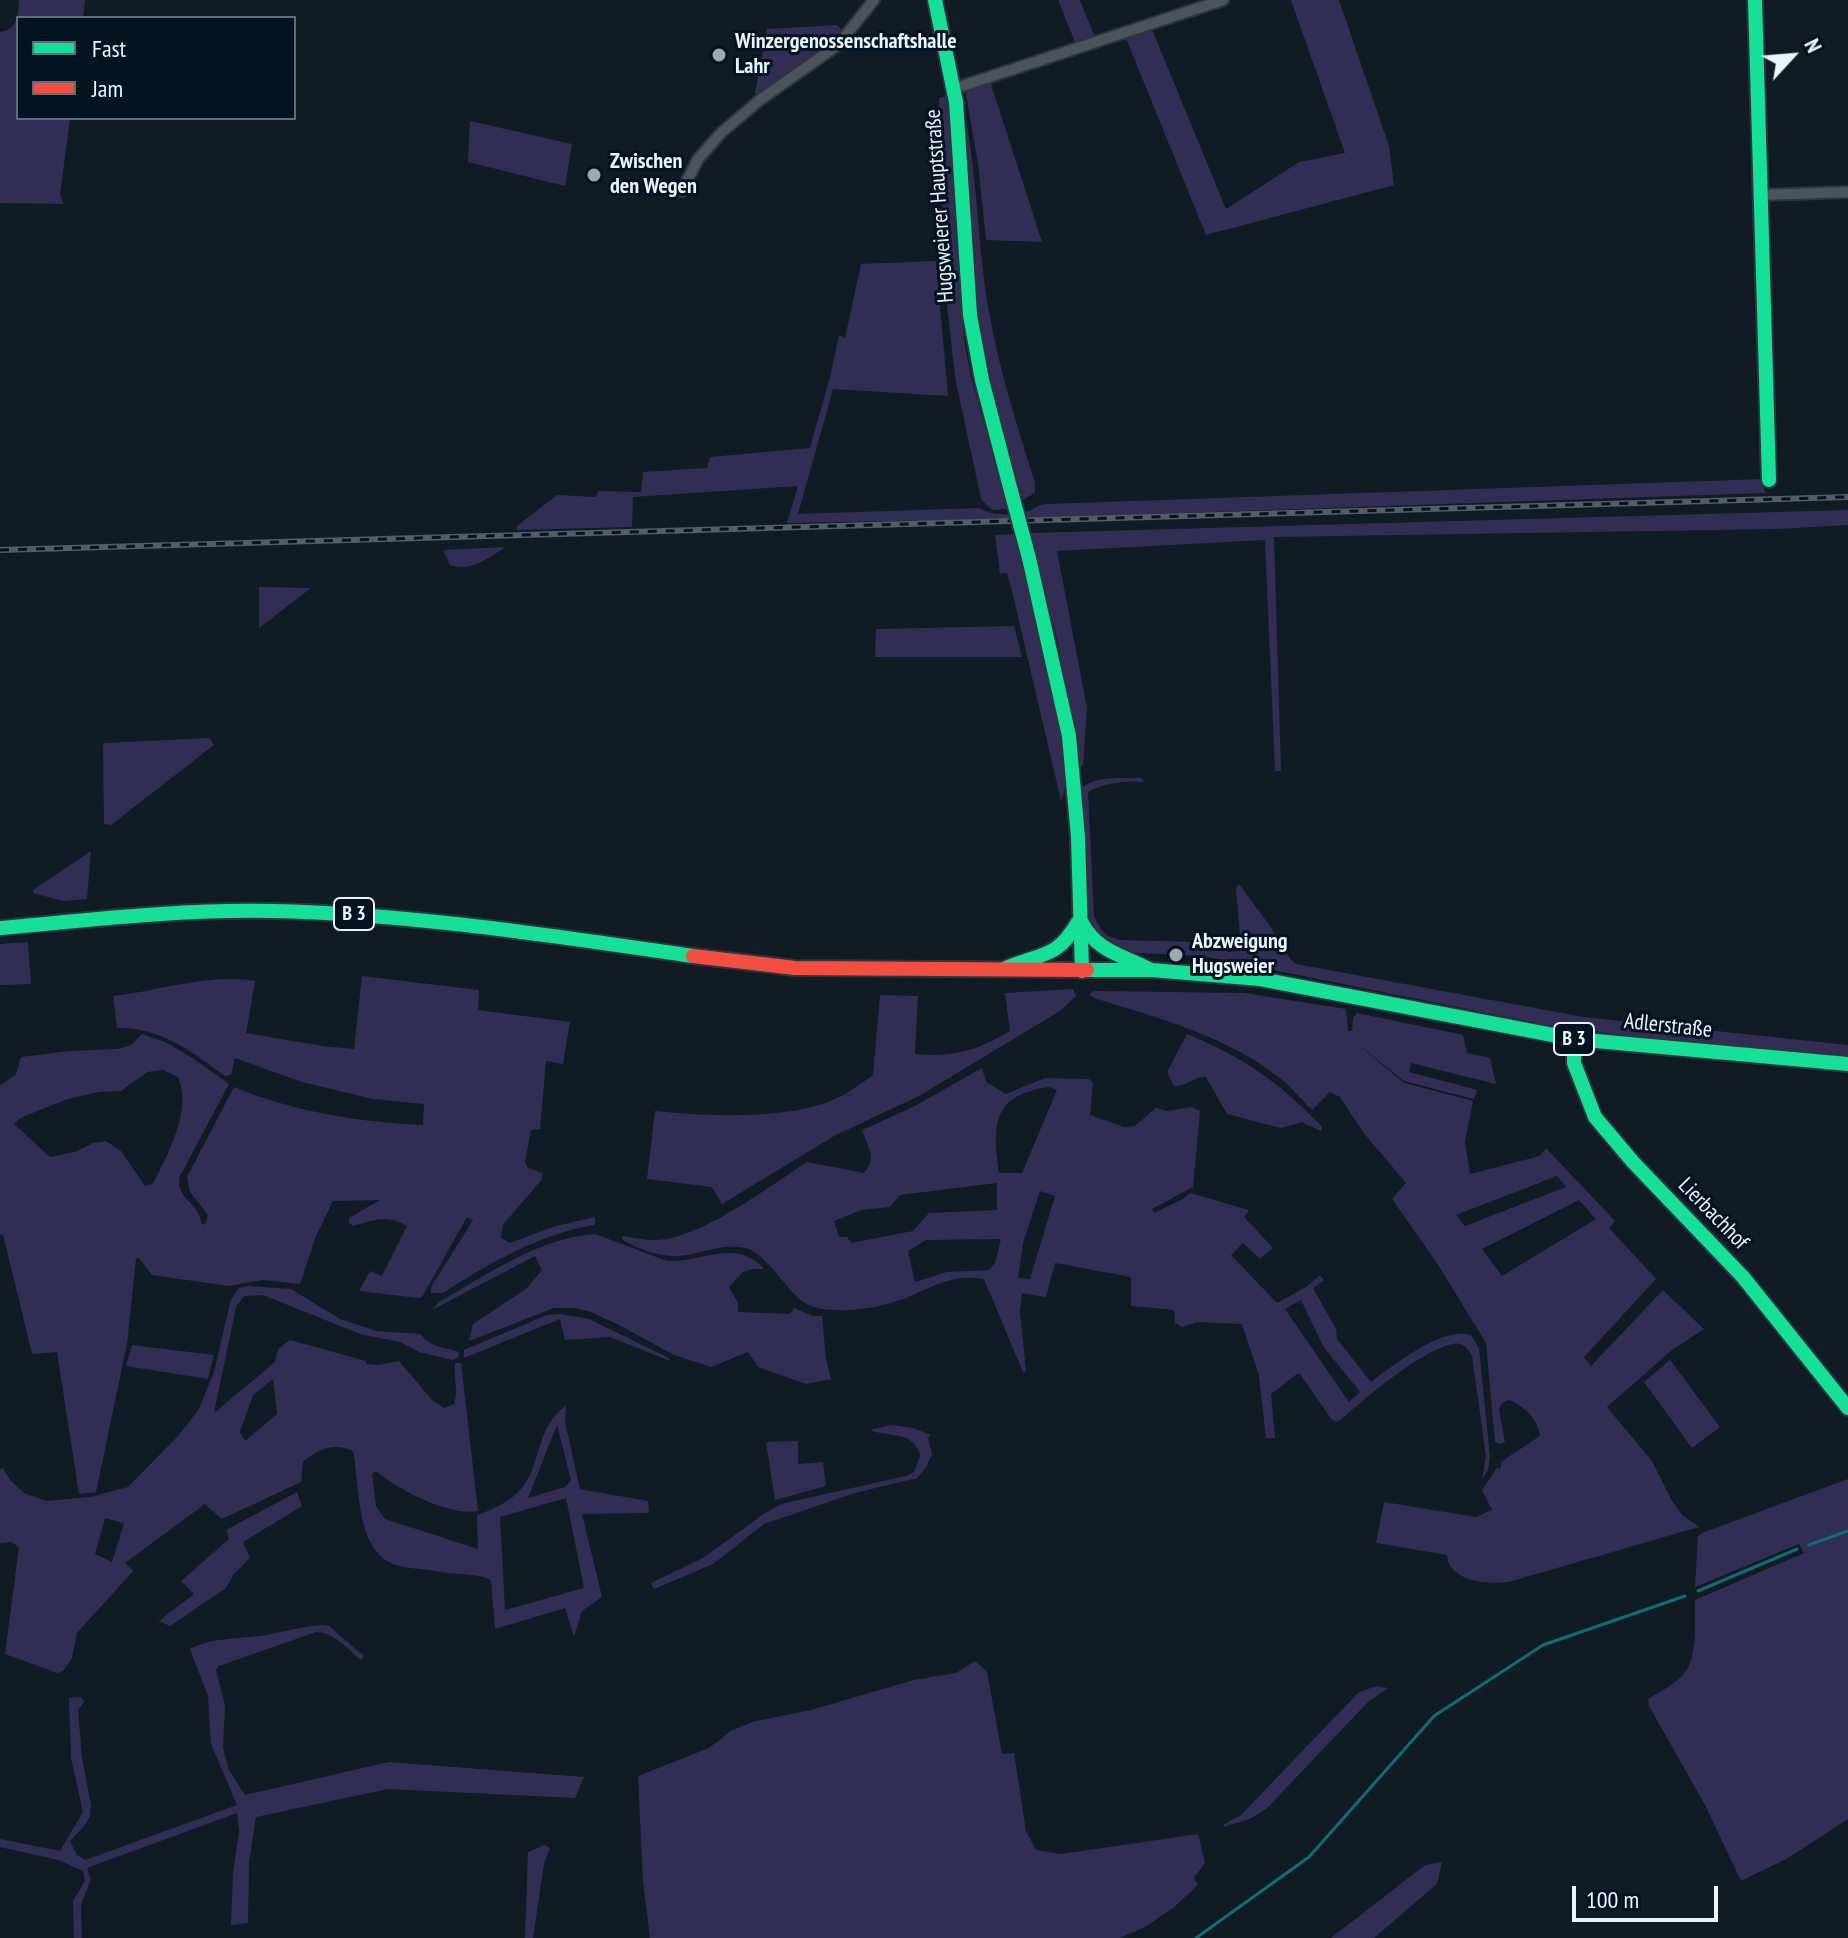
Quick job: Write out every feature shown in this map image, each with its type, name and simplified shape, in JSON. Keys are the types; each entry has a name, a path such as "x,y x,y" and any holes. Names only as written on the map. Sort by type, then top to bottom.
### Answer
{"street":[{"path":"682,191 698,159 722,132 761,99 838,45 874,0"},
{"name":"Hugsweierer Hauptstraße","path":"935,0 953,89 970,315 982,380 1029,558 1069,736 1078,837 1082,971"},
{"path":"953,89 1223,0"},
{"path":"1755,0 1769,480"},
{"path":"1762,195 1848,192"},
{"name":"B 3","path":"0,928 175,913 249,911 371,915 515,930 795,968 1151,970"},
{"path":"1005,969 1021,961 1047,957 1060,949 1070,938 1080,918"},
{"path":"1080,918 1086,933 1096,945 1135,960 1151,970"},
{"name":"Adlerstraße","path":"1151,970 1260,979 1574,1039 1848,1064"},
{"name":"Lierbachhof","path":"1574,1039 1574,1063 1595,1117 1633,1162 1743,1277 1848,1408"}],"shaded area":[{"path":"19,0 85,0 83,16 17,16"},
{"path":"1058,0 1080,0 1094,35 1075,42"},
{"path":"1291,0 1339,0 1389,146 1394,185 1206,235 1125,36 1151,27 1226,209 1299,162 1345,153"},
{"path":"16,19 16,120 70,120 60,195 64,204 0,203 0,32 14,25"},
{"path":"837,25 845,33 829,49 760,96 755,93 767,29"},
{"path":"990,81 1042,242 986,240 978,163 965,90"},
{"path":"947,96 964,340 971,377 1008,509 992,510 981,499 955,377 946,295 939,116 939,98"},
{"path":"961,98 971,152 982,262 994,338 1035,483 1035,493 1021,501 991,394 974,300"},
{"path":"470,121 572,144 565,186 468,162"},
{"path":"936,261 948,396 833,389 798,514 979,508 990,513 1009,514 1047,504 1763,479 1765,493 1006,519 787,523 798,486 633,497 632,527 517,530 517,526 557,495 596,497 598,491 641,492 643,472 707,468 710,457 810,448 839,335 845,338 861,264"},
{"path":"1848,510 1848,525 1777,529 1274,537 1281,771 1275,771 1265,540 1057,551 1087,708 1083,765 1080,768 1058,643 1030,533"},
{"path":"1015,534 1058,715 1065,783 1061,801 1012,591 1007,573 1000,574 995,535"},
{"path":"506,547 480,563 466,567 450,565 443,550"},
{"path":"259,587 311,588 259,628"},
{"path":"1014,626 1022,657 875,657 876,629"},
{"path":"210,738 214,745 111,825 104,824 103,743"},
{"path":"1141,778 1144,782 1115,783 1088,792 1094,916 1108,936 1120,940 1195,942 1229,952 1236,951 1240,936 1236,888 1239,884 1296,964 1584,1017 1848,1045 1848,1055 1703,1045 1552,1026 1203,956 1120,952 1101,941 1091,929 1086,916 1079,793 1098,780"},
{"path":"91,851 87,899 63,901 33,893 33,890"},
{"path":"28,942 31,984 0,985 0,944"},
{"path":"362,976 479,990 478,1010 570,1022 563,1064 546,1061 540,1129 531,1130 525,1162 528,1168 542,1173 542,1179 503,1225 501,1238 510,1243 553,1227 594,1217 594,1225 535,1242 443,1293 431,1293 431,1287 473,1220 467,1217 422,1297 418,1298 359,1291 370,1271 382,1276 407,1226 388,1219 353,1226 349,1223 349,1218 380,1200 333,1201 316,1236 300,1284 263,1280 229,1286 152,1275 139,1258 136,1259 127,1344 96,1492 79,1494 57,1352 32,1354 3,1234 0,1235 0,1086 16,1074 21,1057 118,1049 131,1045 142,1034 165,1042 194,1059 229,1084 179,1178 181,1192 205,1225 208,1215 190,1192 187,1177 234,1087 303,1109 399,1124 423,1125 424,1104 373,1099 302,1082 235,1058 231,1075 225,1076 161,1036 117,1028 113,996 220,979 255,981 246,1033 354,1049","holes":["163,1070 178,1077 182,1090 180,1118 153,1184 145,1186 121,1151 106,1141 50,1157 14,1124 20,1118 68,1099 121,1091 147,1072"]},
{"path":"1073,989 1076,996 1060,1011 919,1096 834,1136 722,1204 712,1187 647,1179 655,1111 720,1115 790,1111 836,1099 873,1075 880,995 918,996 915,1054 942,1054 976,1048 1010,1031 1005,993"},
{"path":"1094,991 1244,993 1346,1009 1348,1031 1352,1031 1353,1018 1357,1013 1463,1035 1467,1053 1490,1058 1496,1084 1411,1063 1409,1072 1477,1090 1474,1099 1404,1081 1354,1041 1404,1083 1473,1101 1465,1142 1470,1174 1540,1156 1546,1148 1615,1221 1609,1228 1656,1279 1584,1357 1591,1366 1663,1290 1704,1329 1672,1350 1607,1407 1652,1461 1682,1515 1699,1527 1497,1583 1479,1582 1463,1576 1450,1566 1447,1555 1376,1543 1384,1502 1476,1517 1492,1510 1482,1490 1497,1468 1500,1469 1502,1461 1540,1436 1537,1424 1520,1406 1509,1400 1503,1402 1499,1409 1505,1442 1495,1442 1486,1343 1437,1263 1392,1199 1406,1183 1363,1132 1340,1097 1330,1092 1312,1110 1281,1079 1238,1051 1192,1030 1089,994","holes":["1557,1176 1566,1187 1465,1226 1456,1215","1579,1200 1596,1219 1502,1276 1482,1249"]},
{"path":"1187,1034 1227,1052 1276,1084 1322,1127 1321,1131 1302,1122 1281,1128 1227,1114 1206,1077 1174,1086 1167,1072"},
{"path":"982,1068 986,1082 1006,1094 1045,1078 1089,1079 1093,1083 1090,1115 1124,1127 1135,1126 1156,1108 1167,1111 1192,1107 1200,1111 1193,1187 1152,1209 1154,1213 1190,1193 1249,1210 1244,1217 1273,1248 1260,1259 1243,1243 1231,1255 1277,1303 1306,1287 1320,1275 1324,1280 1313,1288 1336,1329 1337,1339 1371,1382 1433,1341 1460,1333 1471,1335 1479,1348 1490,1457 1482,1480 1486,1456 1472,1356 1467,1348 1459,1344 1440,1348 1409,1366 1338,1422 1332,1420 1297,1374 1271,1394 1275,1438 1266,1438 1259,1376 1242,1324 1197,1322 1182,1327 1175,1323 1174,1310 1131,1306 1131,1277 1055,1263 1046,1297 1022,1293 1020,1312 1026,1371 1023,1372 984,1279 952,1280 883,1305 820,1309 802,1301 751,1250 724,1247 672,1256 649,1252 622,1239 622,1236 661,1240 683,1235 739,1207 807,1162 864,1173 871,1157 862,1130 913,1107","holes":["1049,1087 1057,1090 1022,1173 999,1173 996,1140 1000,1114 1017,1097","997,1183 997,1210 929,1213 913,1231 851,1243 847,1237 839,1237 834,1221 861,1210 890,1207 900,1195","1040,1191 1055,1196 1030,1279 1018,1278 1023,1243","1001,1239 995,1263 989,1270 947,1272 915,1282 908,1251 926,1240","1301,1300 1323,1346 1360,1392 1349,1402 1285,1309"]},
{"path":"595,1234 667,1261 731,1253 754,1260 764,1269 743,1272 729,1287 738,1303 738,1312 790,1314 794,1308 813,1316 822,1316 831,1379 806,1384 758,1367 748,1352 711,1367 674,1355 621,1326 575,1308 554,1308 469,1341 473,1324 526,1289 542,1270 535,1256 432,1310 439,1302 533,1250"},
{"path":"239,1288 291,1289 340,1319 376,1331 420,1334 434,1345 459,1352 458,1358 452,1360 419,1352 400,1342 360,1334 263,1295 244,1296 236,1307 214,1413 275,1362 278,1349 290,1340 366,1361 366,1364 399,1361 433,1401 444,1408 454,1404 455,1363 461,1363 478,1511 466,1512 439,1506 397,1486 376,1471 372,1474 376,1506 385,1519 478,1549 477,1515 501,1505 521,1489 533,1468 549,1423 566,1406 565,1422 580,1489 648,1501 649,1513 582,1514 602,1597 582,1611 574,1637 565,1608 495,1629 491,1580 399,1566 381,1556 365,1530 353,1451 333,1447 320,1450 303,1462 301,1482 222,1519 205,1504 125,1563 133,1571 77,1633 72,1658 63,1671 57,1673 5,1654 19,1547 11,1542 0,1543 0,1469 3,1468 24,1493 46,1501 90,1497 128,1487 179,1435 199,1409 214,1372 231,1299","holes":["273,1379 277,1414 245,1441 240,1432 253,1395","557,1425 571,1480 565,1487 528,1498","566,1498 584,1588 505,1610 500,1517","105,1518 124,1523 112,1562 95,1554"]},
{"path":"547,1315 589,1319 670,1361 610,1337 565,1340 560,1319 464,1358 464,1350"},
{"path":"132,1345 214,1355 208,1379 126,1366"},
{"path":"1670,1360 1720,1427 1692,1448 1644,1382"},
{"path":"891,1425 913,1428 931,1435 928,1438 932,1454 917,1478 855,1493 764,1524 713,1564 654,1589 651,1583 703,1558 781,1504 914,1472 920,1456 912,1442 900,1436 870,1430"},
{"path":"798,1441 798,1464 823,1462 826,1486 775,1500 766,1442"},
{"path":"1848,1479 1848,1819 1788,1858 1741,1881 1705,1805 1649,1706 1648,1699 1674,1683 1687,1670 1693,1652 1695,1600 1804,1553 1799,1544 1695,1587 1698,1536"},
{"path":"297,1492 302,1506 243,1542 250,1558 234,1574 226,1588 170,1626 159,1621 194,1594 181,1581 229,1539 226,1530"},
{"path":"329,1626 364,1656 361,1660 334,1638 316,1632 219,1666 216,1670 225,1705 223,1748 229,1770 245,1795 389,1762 584,1777 575,1798 388,1789 256,1817 249,1863 248,1923 231,1925 233,1873 239,1832 237,1813 87,1868 91,1880 81,1904 82,1938 74,1938 73,1901 85,1881 83,1871 59,1860 0,1847 0,1839 60,1851 83,1812 71,1758 69,1698 81,1697 84,1702 78,1710 90,1816 70,1841 77,1855 85,1860 237,1805 211,1744 208,1696 190,1649 215,1641"},
{"path":"975,1661 987,1672 1002,1754 1014,1753 1026,1831 1036,1850 1061,1854 1198,1834 1205,1863 1194,1878 1198,1885 1173,1908 1145,1927 1120,1938 650,1938 643,1881 638,1776 709,1748 731,1731 752,1722 811,1710 914,1680 956,1673"},
{"path":"1377,1686 1388,1688 1368,1702 1267,1808 1252,1818 1224,1827 1224,1824 1241,1815 1359,1692"},
{"path":"545,1845 550,1848 544,1864 533,1938 525,1938 528,1852"},
{"path":"1442,1862 1437,1884 1374,1938 1331,1938 1425,1865"}],"waterway":[{"path":"1809,1545 1848,1531"},
{"path":"1698,1591 1797,1549"},
{"path":"1196,1938 1309,1857 1434,1716 1543,1645 1685,1596"}],"railway":[{"path":"0,550 1848,497"}],"traffic: fast":[{"path":"935,0 956,102 970,315 982,380 1012,495"},
{"path":"1755,0 1769,480"},
{"path":"1012,495 1029,558"},
{"path":"1029,558 1069,736 1078,837 1082,971"},
{"path":"0,928 204,912 325,913 483,927 693,956"},
{"path":"1006,968 1055,949 1078,922"},
{"path":"1082,923 1095,941 1151,970"},
{"path":"1087,970 1151,970 1260,979 1574,1039 1848,1064"},
{"path":"1574,1039 1574,1063 1595,1117 1633,1162 1743,1277 1848,1408"}],"traffic: jam":[{"path":"693,956 795,968 1087,970"}],"place":[{"name":"Winzergenossenschaftshalle Lahr","path":"719,55"},
{"name":"Zwischen den Wegen","path":"594,175"},
{"name":"Abzweigung Hugsweier","path":"1176,955"}]}
